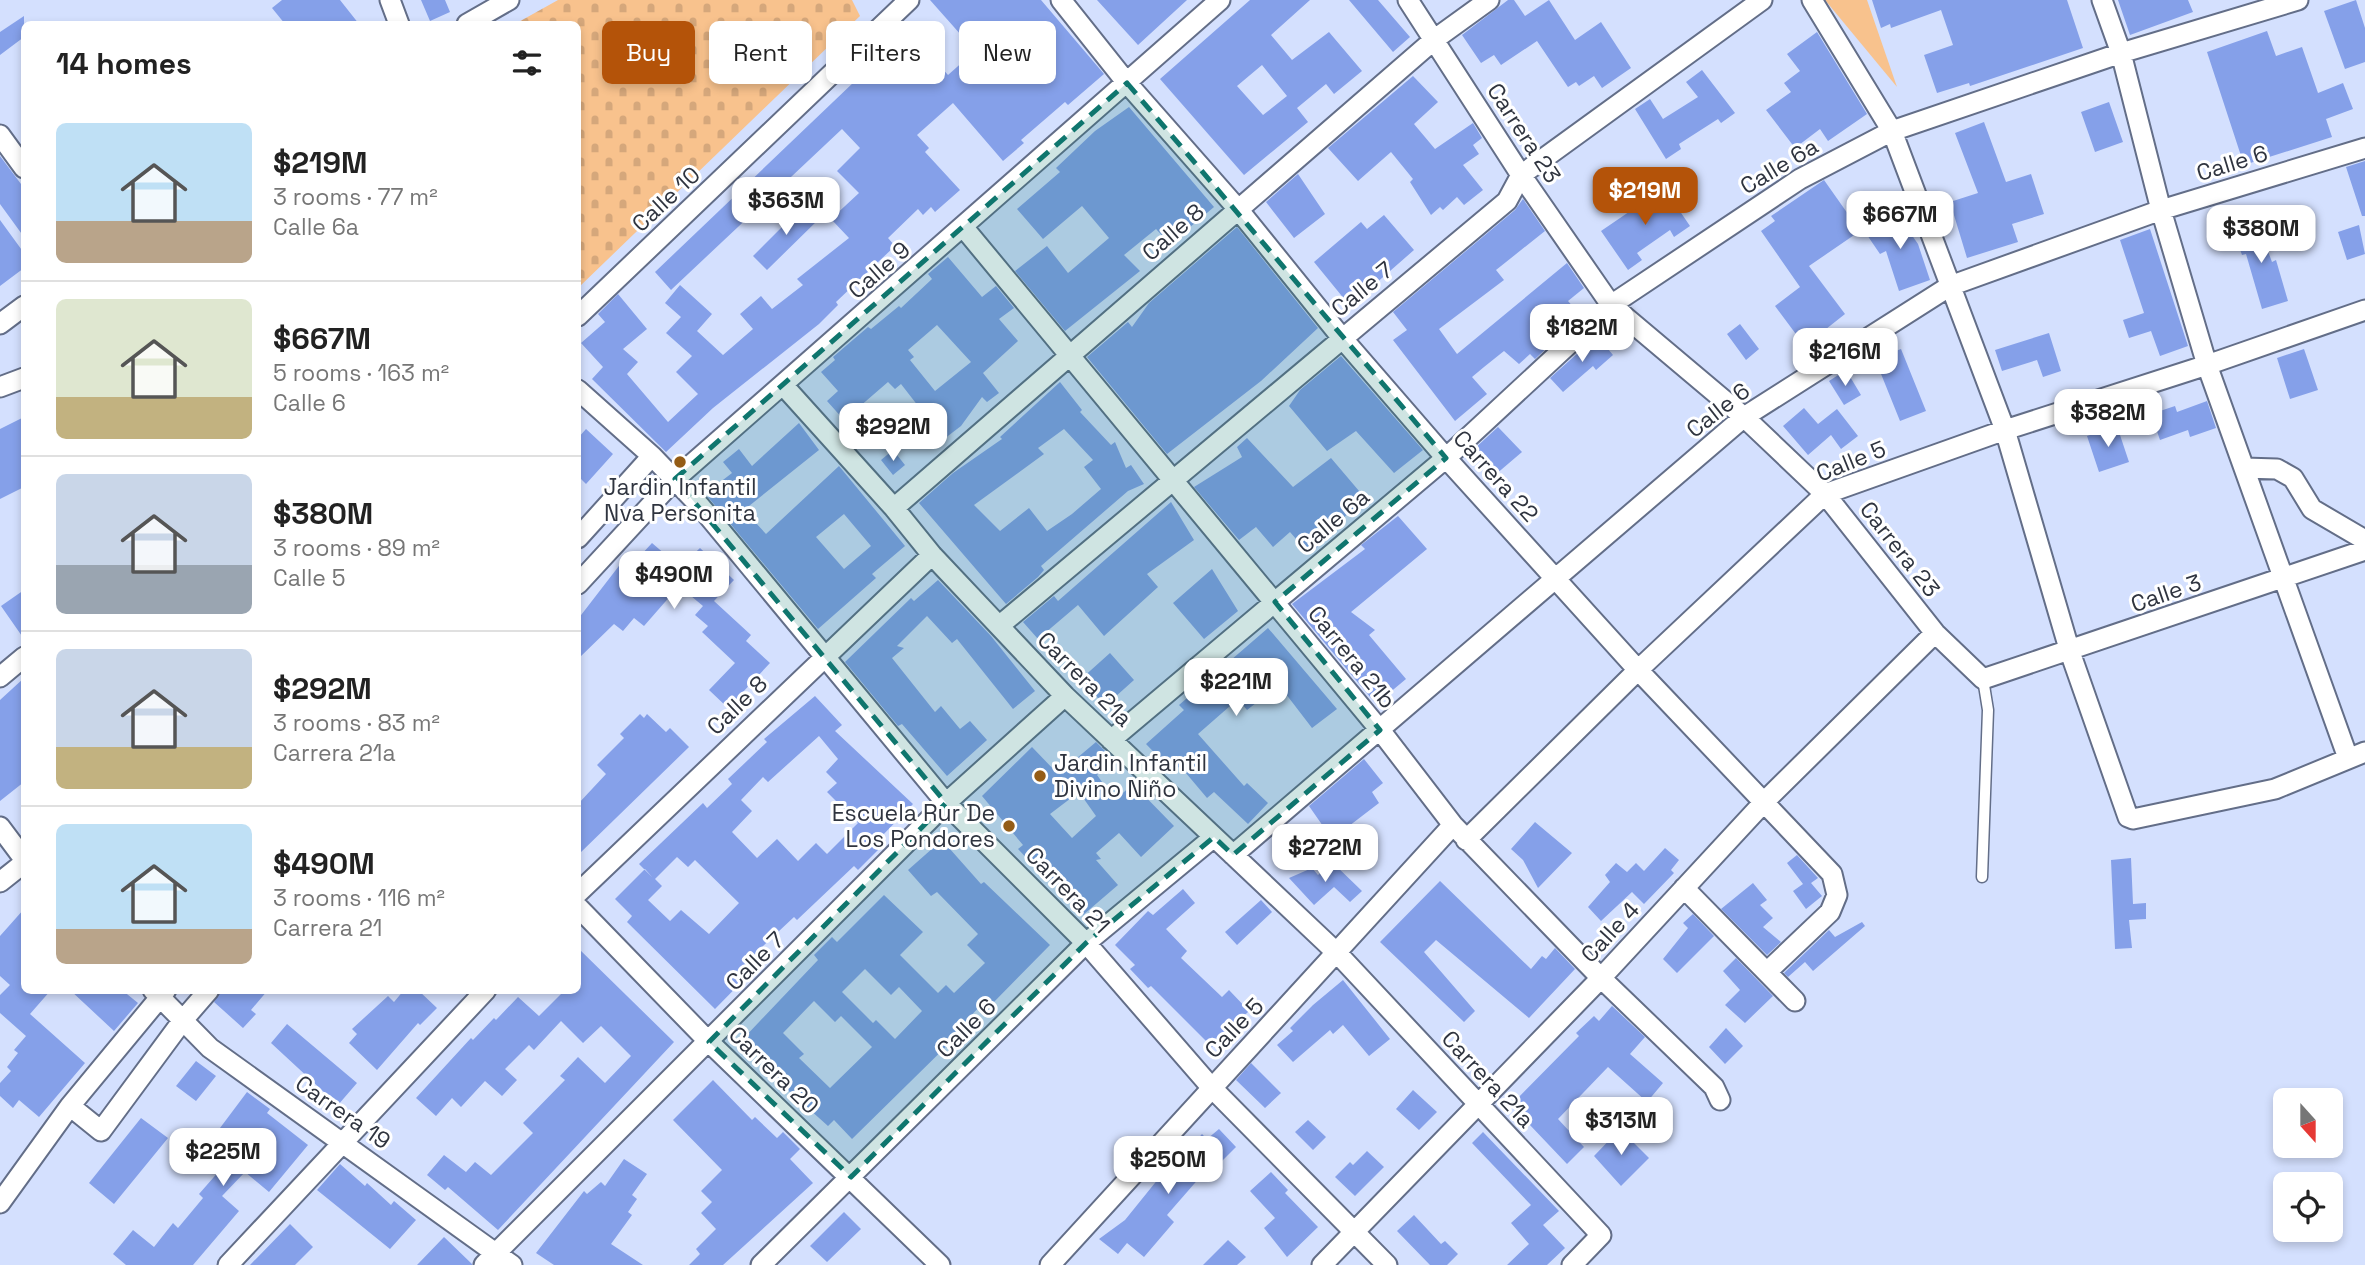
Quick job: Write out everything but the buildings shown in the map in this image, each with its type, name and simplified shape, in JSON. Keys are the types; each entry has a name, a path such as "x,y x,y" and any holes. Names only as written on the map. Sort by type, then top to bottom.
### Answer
{"street":[{"path":"390,0 398,21"},
{"path":"472,21 509,0"},
{"name":"Calle 10","path":"581,313 909,0"},
{"name":"Carrera 22","path":"1060,0 1127,83 1237,208 1342,338 1446,458 1638,670 1832,874 1837,895 1830,912 1768,971"},
{"name":"Calle 9","path":"581,581 674,479 964,228 1220,0"},
{"name":"Carrera 23","path":"1408,0 1521,176 1611,305 1744,417 1825,494 1935,633 1983,679"},
{"name":"Calle 8","path":"894,508 1434,39 1489,0"},
{"name":"Calle 7","path":"999,626 1507,201 1521,176 1762,0"},
{"path":"1812,0 1892,131 2005,430 2070,652 2125,812 2133,819 2275,789 2357,755 2284,579 2207,365 2161,210 2121,53 2102,0"},
{"name":"Calle 6a","path":"1111,740 1446,458 1611,305 1800,179 1892,131 2121,53 2298,0"},
{"path":"0,135 21,164"},
{"name":"Calle 6","path":"1233,855 1744,417 1950,286 2161,210 2365,148"},
{"name":"Carrera 21b","path":"964,228 1067,356 1380,730 1460,833 1601,978 1714,1087 1720,1100"},
{"path":"0,324 21,308"},
{"name":"Calle 5","path":"1050,1265 1211,1087 1338,954 1460,833 1825,494 2005,430 2207,365 2365,310"},
{"path":"0,387 21,379"},
{"name":"Carrera 21a","path":"783,385 894,508 932,555 1065,696 1338,954 1601,1235 1572,1265"},
{"name":"Carrera 21","path":"581,393 674,479 946,803 1086,943 1211,1087 1387,1265"},
{"path":"581,535 652,456"},
{"path":"2244,468 2277,469 2293,478 2312,509 2365,540"},
{"name":"Calle 3","path":"1983,679 2070,652 2365,550"},
{"name":"Calle 8","path":"581,890 823,655 932,555"},
{"name":"Calle 4","path":"1322,1265 1479,1106 1765,801 1935,633"},
{"path":"0,677 21,660"},
{"name":"Calle 7","path":"490,1259 946,803 1065,696"},
{"path":"0,827 21,857"},
{"name":"Calle 6","path":"761,1265 1086,943 1214,837"},
{"path":"0,882 21,864"},
{"path":"1684,888 1795,1001"},
{"name":"Carrera 20","path":"581,910 709,1042 940,1265"},
{"path":"0,1203 70,1106 159,994"},
{"name":"Carrera 19","path":"161,994 210,1048 343,1142 490,1259 512,1265"},
{"path":"70,1106 101,1131 183,1020 206,994"},
{"path":"228,1265 482,994"}],"lane":[{"path":"1982,877 1988,710 1983,679"}],"highlighted area":[{"path":"1127,83 1446,458 1275,602 1380,730 1233,855 1214,837 1086,943 851,1177 709,1042 946,803 675,479"}],"green space":[{"path":"558,0 852,0 860,16 855,21 826,21 826,49 812,62 812,21 709,21 709,84 790,84 581,285 581,21 520,21"},
{"path":"1825,0 1867,0 1897,87"}],"place":[{"name":"Jardin Infantil Nva Personita","path":"680,462"},
{"name":"Jardin Infantil Divino Niño","path":"1040,776"},
{"name":"Escuela Rur De Los Pondores","path":"1009,826"}]}
